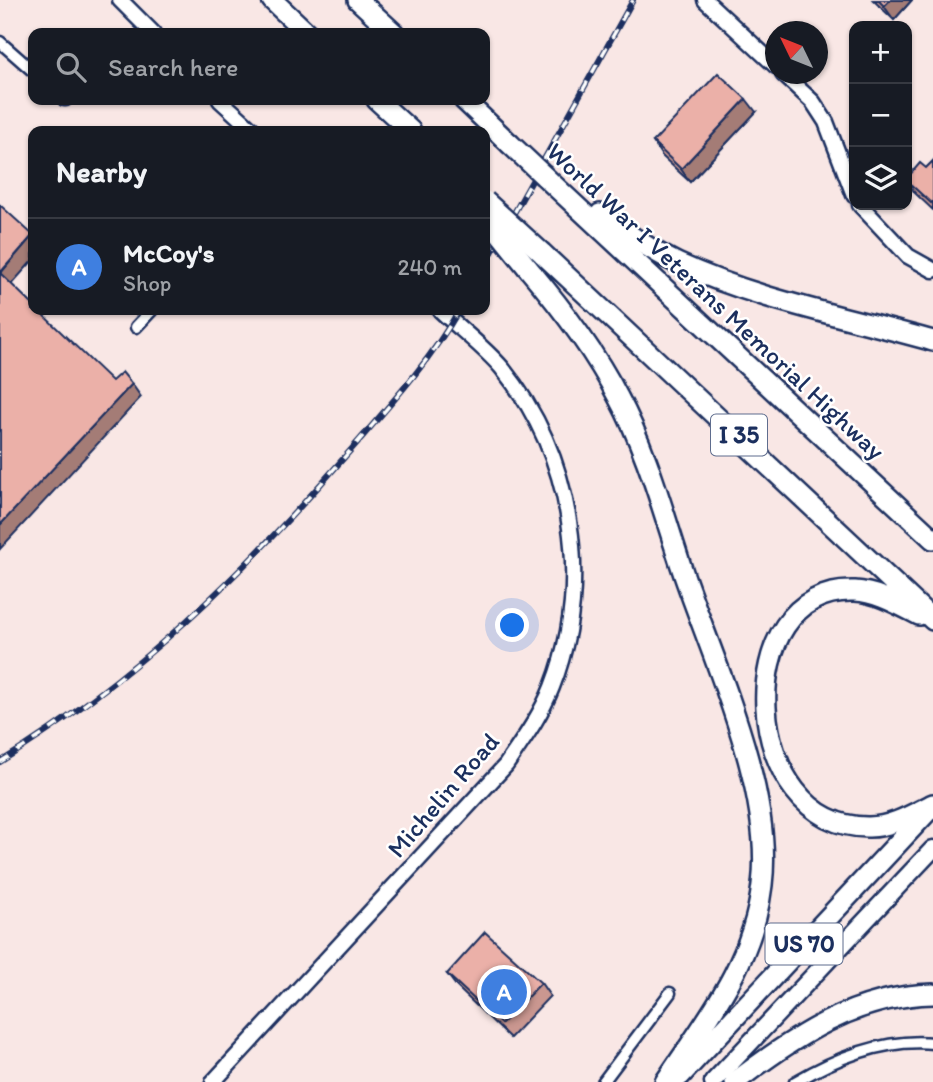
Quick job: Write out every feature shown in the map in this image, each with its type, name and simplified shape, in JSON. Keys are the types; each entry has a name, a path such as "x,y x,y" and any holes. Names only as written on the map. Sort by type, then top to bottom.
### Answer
{"highway":[{"path":"272,0 302,28"},
{"path":"358,0 389,28"},
{"path":"382,105 406,126"},
{"name":"World War I Veterans Memorial Highway","path":"469,105 544,176 570,196 933,539"},
{"path":"570,196 655,251 699,272 758,292 933,341"},
{"name":"I 35","path":"490,206 933,621"},
{"path":"490,221 554,298 603,368 631,424 743,744 759,806 764,856 762,884 746,951 724,995 665,1082"},
{"path":"933,621 872,593 841,592 811,602 795,615 780,637 767,674 765,698 768,736 784,774 805,800 826,817 852,825 883,825 933,805"},
{"name":"US 70","path":"674,1082 933,805"},
{"path":"735,1082 780,1047 824,1021 877,1002 933,994"}],"main road":[{"path":"713,1082 933,849"}],"street":[{"path":"120,0 148,28"},
{"path":"705,0 765,57"},
{"path":"0,42 28,67"},
{"path":"794,84 813,102 826,122 849,182"},
{"path":"225,105 249,126"},
{"path":"865,210 908,256 933,270"},
{"path":"136,327 147,315"},
{"name":"Michelin Road","path":"214,1082 506,765 543,707 558,670 571,608 573,574 570,523 555,464 540,428 503,369 445,315"},
{"path":"603,1082 670,993"},
{"path":"795,1082 867,1050 890,1044 933,1043"}],"building":[{"path":"878,0 890,0 884,6"},
{"path":"718,73 746,99 681,169 653,142"},
{"path":"933,161 931,203 912,186 912,172 920,163 926,168"},
{"path":"0,205 28,230 28,241 0,273"},
{"path":"0,273 28,300 28,315 43,315 112,381 122,372 132,384 0,525"},
{"path":"485,932 541,983 501,1024 447,974"}],"railway":[{"path":"490,256 633,0"},
{"path":"0,762 98,695 143,659 228,581 309,497 393,401 435,348 456,315"}],"place":[{"name":"McCoy's","path":"504,992"}]}
